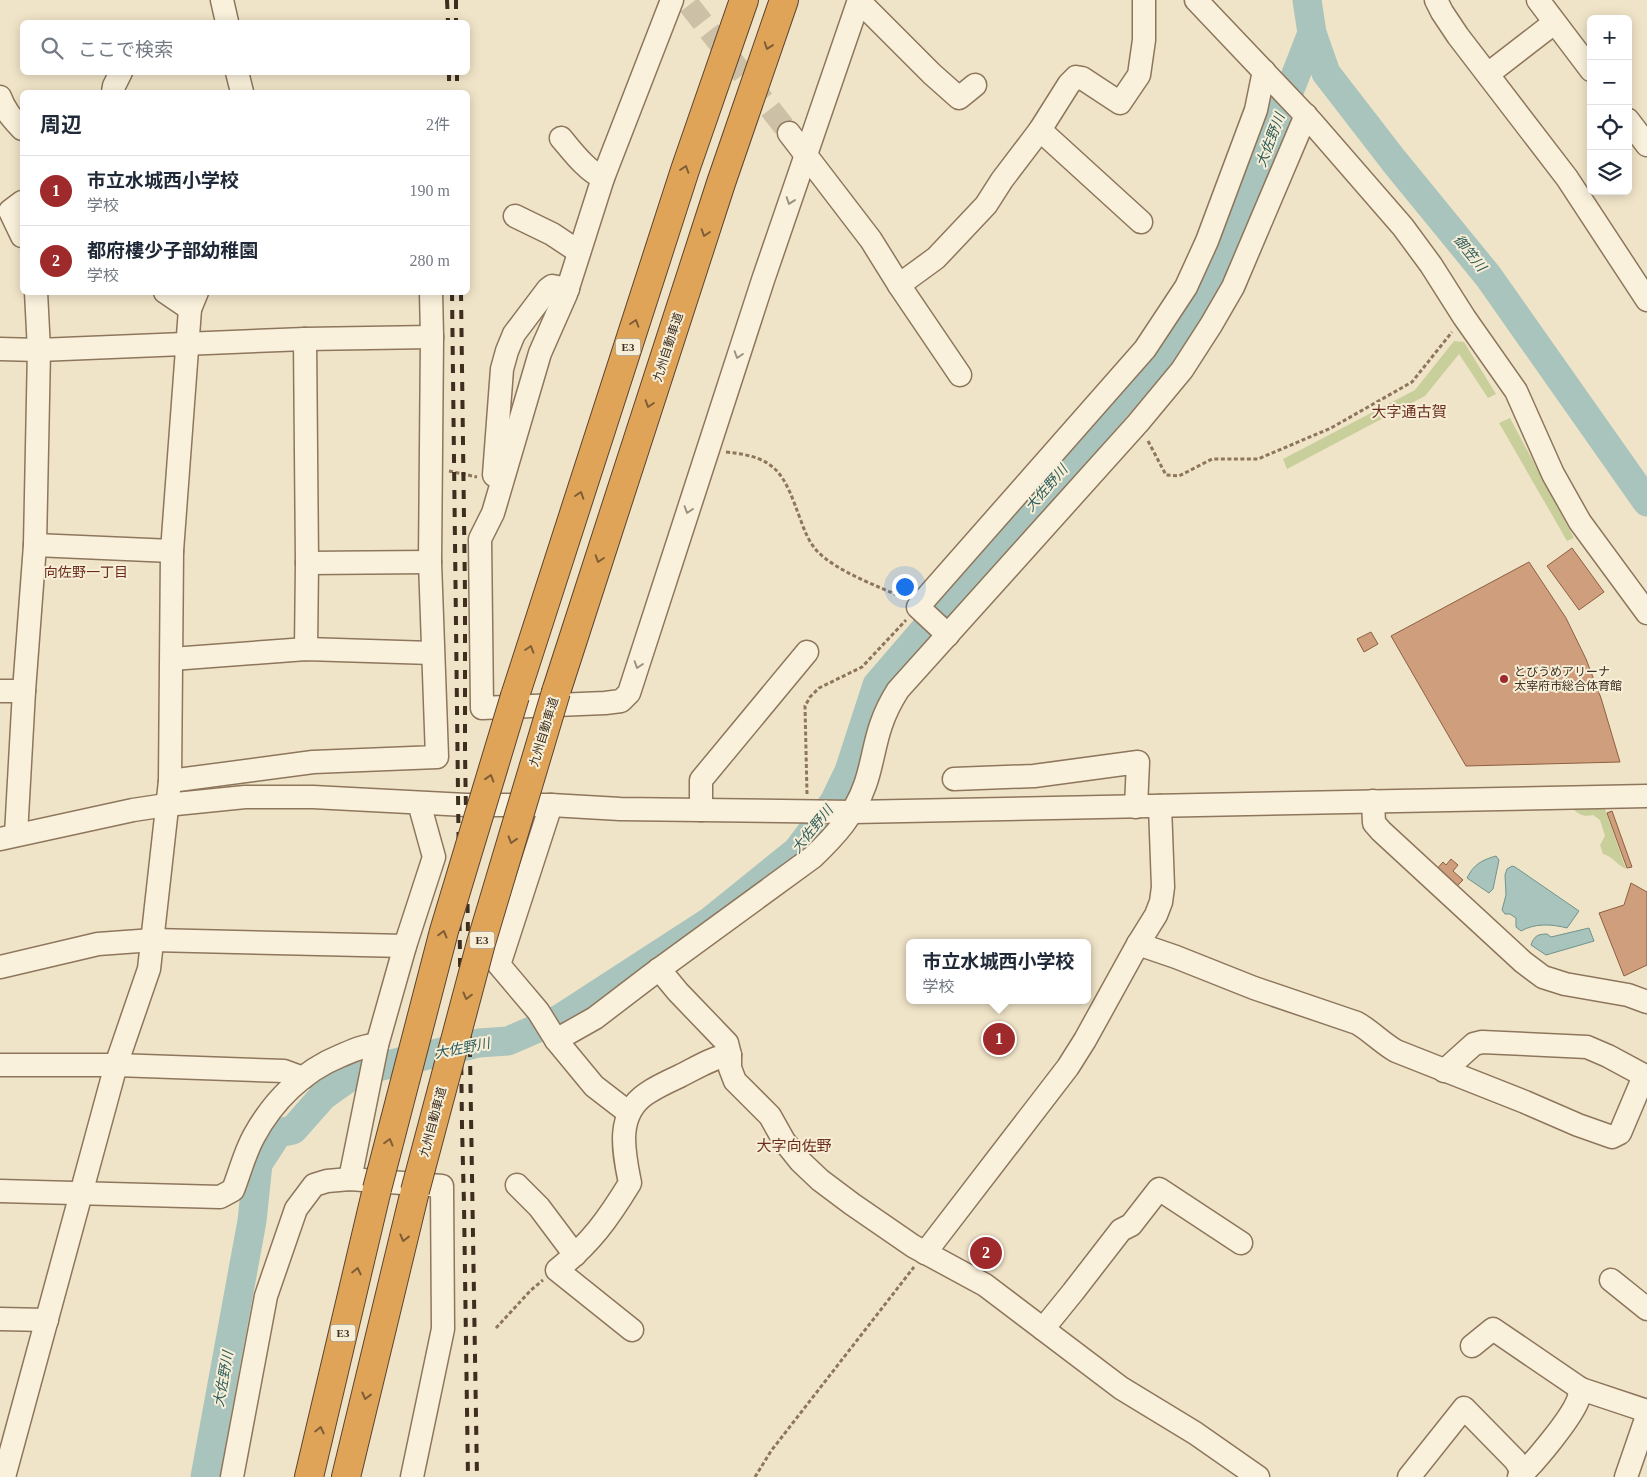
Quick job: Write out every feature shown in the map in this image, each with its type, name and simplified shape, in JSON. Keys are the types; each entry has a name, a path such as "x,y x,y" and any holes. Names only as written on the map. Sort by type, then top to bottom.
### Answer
{"highway":[{"name":"E3","path":"309,1477 377,1189 444,931 515,696 685,170 744,0"},
{"name":"九州自動車道","path":"346,1477 415,1190 481,943 567,698 721,184 784,0"}],"street":[{"path":"568,289 552,286 548,289 514,334 502,369 497,485 493,513 480,539 482,708 567,698 605,703 621,701 629,693 760,289 859,0 932,74 959,98 975,85"},
{"path":"899,285 936,258 986,205 1002,180 1040,130 1068,84 1076,77 1082,78 1120,103 1139,75 1144,40 1144,0"},
{"path":"1196,0 1304,113 1403,227 1431,264 1464,317 1516,391 1553,474 1580,522 1647,614"},
{"path":"1436,0 1458,36 1640,272 1647,300"},
{"path":"1538,0 1587,65"},
{"path":"497,485 540,353 568,289 603,178 682,2"},
{"path":"1488,74 1554,23"},
{"path":"948,634 918,607 1145,349 1186,287 1207,241 1256,110 1266,74"},
{"path":"113,90 120,75"},
{"path":"238,75 242,90"},
{"path":"0,97 3,106 20,127"},
{"path":"556,1040 595,1018 813,857 834,837 853,812 865,786 880,726 898,690 1138,423 1182,370 1233,287 1304,113"},
{"path":"1632,125 1647,145"},
{"path":"1040,130 1141,222"},
{"path":"789,133 871,240 960,375"},
{"path":"561,138 589,169 603,178"},
{"path":"20,204 10,211 20,232"},
{"path":"516,216 552,234 579,252"},
{"path":"36,295 39,350 35,545 24,691 8,837 132,810 245,797 313,797 466,805 620,809 853,812 1136,807 1373,800 1647,796"},
{"path":"4,1477 7,1443 47,1320 116,1065 149,969 170,780 172,550 188,343 194,301 175,295"},
{"path":"170,780 312,762 437,757 430,562 431,295"},
{"path":"0,349 39,350 305,338 432,337"},
{"path":"305,338 306,649"},
{"path":"35,545 172,550"},
{"path":"307,563 430,562"},
{"path":"172,659 306,649 432,653"},
{"path":"700,810 701,780 807,652"},
{"path":"0,691 24,691"},
{"path":"312,762 313,797"},
{"path":"954,779 1034,776 1138,762 1136,807"},
{"path":"1373,800 1374,823 1381,831 1523,962 1543,977 1564,984 1628,994 1647,1002"},
{"path":"350,1179 377,1046 404,946 434,857 419,803"},
{"path":"550,806 498,965 538,1011 556,1040 594,1086 629,1113"},
{"path":"925,1253 1068,1067 1156,915 1162,902 1163,887 1160,806"},
{"path":"0,967 98,944 153,940 404,946"},
{"path":"1138,944 1254,988 1357,1023 1396,1051 1444,1071 1525,1102 1578,1125 1612,1137 1620,1133 1646,1076 1587,1047 1482,1042 1474,1044 1444,1071"},
{"path":"660,969 678,992 727,1043 730,1055 730,1068 735,1081 770,1116 784,1141 800,1161 820,1180 925,1253 985,1284 1121,1388 1195,1433 1258,1477"},
{"path":"0,1191 220,1197 233,1190 254,1136 285,1092 331,1060 368,1045 377,1046"},
{"path":"632,1330 557,1270 587,1244 610,1217 630,1183 624,1154 624,1133 629,1113 644,1095 696,1068 722,1056 730,1055"},
{"path":"0,1065 116,1065 284,1071 303,1078"},
{"path":"232,1477 266,1296 296,1209 314,1185 327,1181 350,1179 442,1186 444,1330 412,1477"},
{"path":"517,1185 539,1207 575,1255"},
{"path":"1043,1328 1074,1292 1121,1230 1130,1225 1159,1189 1241,1243"},
{"path":"1611,1280 1647,1309"},
{"path":"0,1319 47,1320"},
{"path":"1472,1346 1494,1329 1581,1389 1647,1411"},
{"path":"1409,1477 1464,1408 1515,1460 1521,1475 1572,1412 1581,1389"},
{"path":"1626,1477 1647,1416"}],"path":[{"path":"1138,423 1166,474 1180,476 1212,459 1258,459 1330,428 1412,382 1464,317"},
{"path":"706,456 722,452 747,454 761,459 778,470 791,493 808,539 818,552 846,572 913,602 918,607 862,667 819,688 810,696 805,706 808,810"},
{"path":"431,469 454,471 497,485"},
{"path":"755,1477 772,1451 925,1253"},
{"path":"496,1328 531,1290 557,1270"}],"green space":[{"path":"1454,341 1464,342 1496,394 1488,398 1459,354 1425,396 1287,469 1283,459 1415,390"},
{"path":"1510,418 1574,538 1567,541 1499,423"},
{"path":"1573,809 1605,809 1626,869 1603,854 1600,845 1605,836 1600,820 1593,815 1587,816 1577,813"}],"water":[{"path":"1496,856 1499,860 1493,889 1489,893 1467,878 1479,863"},
{"path":"1512,866 1579,911 1567,928 1544,925 1526,928 1521,931 1516,927 1516,918 1510,914 1505,914 1502,910 1506,895 1505,875 1507,869"},
{"path":"1589,928 1594,941 1546,955 1531,945 1539,935 1547,934 1551,937"}],"building":[{"path":"1572,548 1604,592 1579,610 1547,566"},
{"name":"とびうめアリーナ 太宰府市総合体育館","path":"1529,562 1566,618 1586,659 1601,698 1620,762 1466,766 1391,636"},
{"path":"1371,632 1378,644 1364,652 1357,639"},
{"path":"1612,811 1632,867 1627,868 1607,813"},
{"path":"1451,859 1458,865 1453,871 1463,880 1456,887 1436,870 1443,862 1446,865"},
{"path":"1631,883 1647,892 1647,965 1624,976 1599,913 1624,905"}],"waterway":[{"name":"御笠川","path":"1307,0 1312,33 1326,73 1394,161 1488,276 1647,502"},
{"name":"大佐野川","path":"205,1477 252,1221 258,1164 278,1133 293,1130 323,1096 357,1072 479,1043 508,1041 561,1018 709,922 797,851 834,802 849,771 877,685 1208,300 1312,33"}],"tunnel":[{"path":"689,5 789,133"}],"railway":[{"path":"447,0 448,20"},
{"path":"456,0 456,20"},
{"path":"449,75 449,90"},
{"path":"457,75 457,90"},
{"path":"452,295 468,1477"},
{"path":"461,295 465,752 477,1477"}],"place":[{"name":"とびうめアリーナ 太宰府市総合体育館","path":"1504,679"},
{"name":"市立水城西小学校","path":"999,1039"},
{"name":"都府樓少子部幼稚園","path":"986,1253"}],"district":[{"name":"大字通古賀","path":"1409,412"},
{"name":"向佐野一丁目","path":"86,572"},
{"name":"大字向佐野","path":"794,1146"}]}
